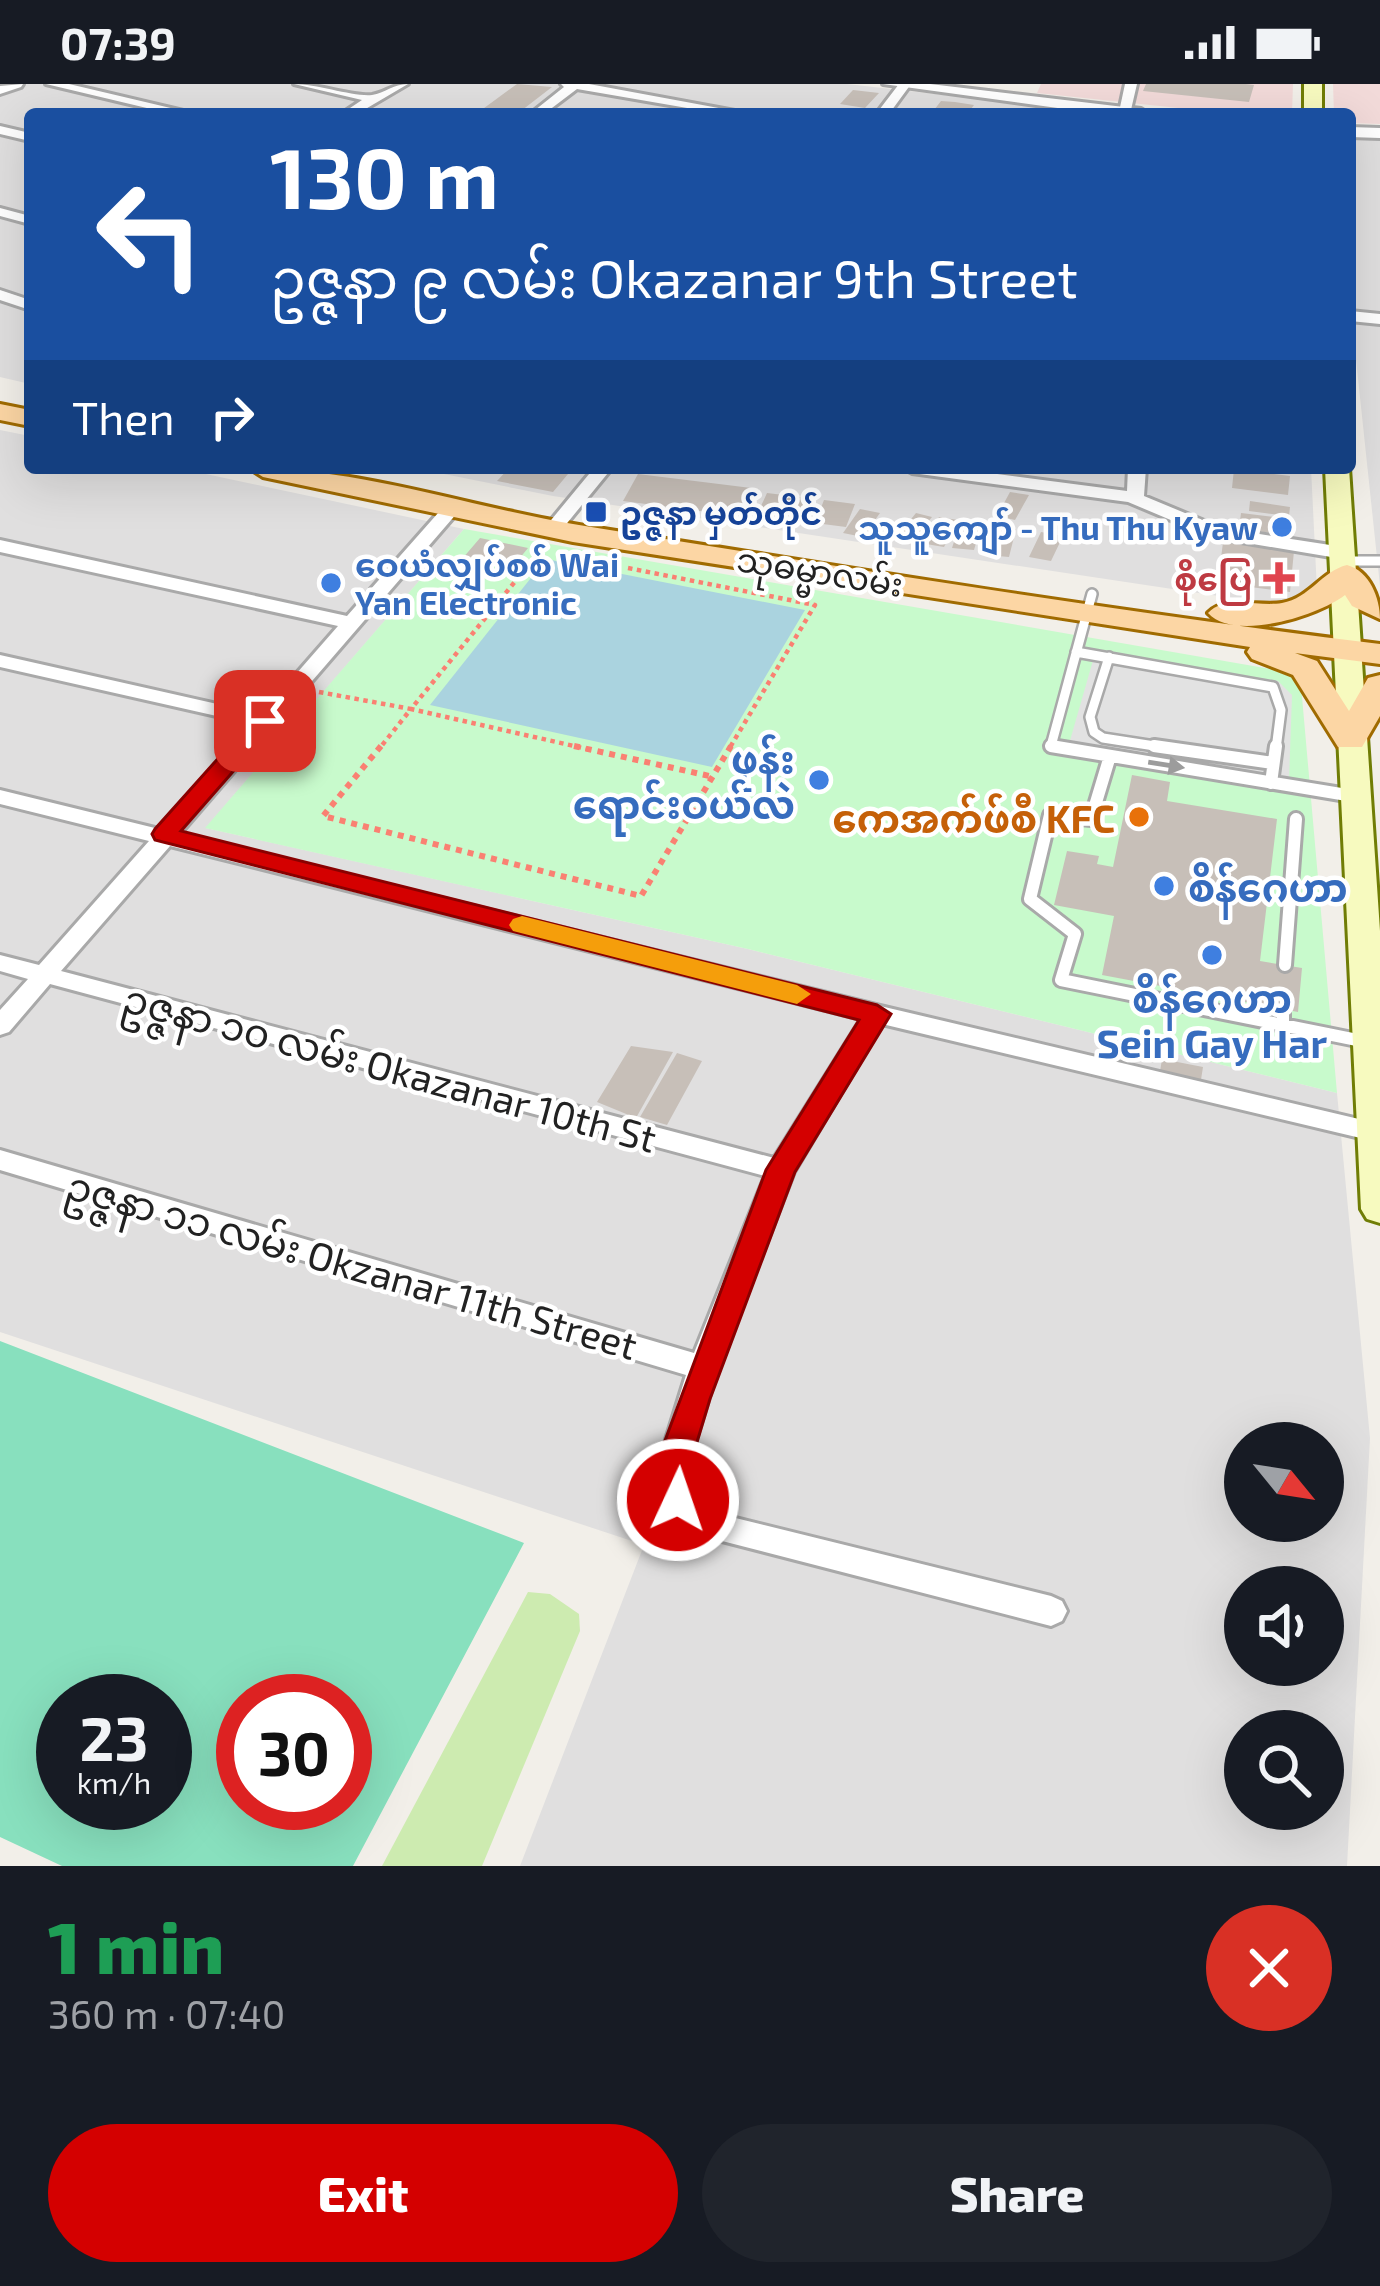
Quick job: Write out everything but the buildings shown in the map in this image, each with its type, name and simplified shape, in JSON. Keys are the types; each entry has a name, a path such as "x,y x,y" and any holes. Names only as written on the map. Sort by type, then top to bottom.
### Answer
{"main road":[{"name":"သုဓမ္မာလမ်း","path":"291,474 559,532 1089,603 1358,645 1380,634"},
{"name":"သုဓမ္မာလမ်း","path":"374,474 559,532"},
{"path":"1338,474 1358,645 1351,740 1370,910 1369,1042 1380,1209"},
{"path":"1345,563 1363,599 1380,610"},
{"path":"1214,623 1324,602 1345,563"},
{"path":"1214,623 1305,668 1351,740"},
{"path":"1351,740 1380,685"}],"street":[{"path":"0,90 16,84"},
{"path":"52,84 162,108"},
{"path":"299,84 374,99"},
{"path":"357,108 402,84"},
{"path":"543,108 569,85 709,108"},
{"path":"900,85 1092,108"},
{"path":"559,532 599,474"},
{"path":"958,474 1132,497 1217,532 1345,563"},
{"path":"1132,497 1138,474"},
{"path":"0,1026 452,508"},
{"path":"0,546 351,623"},
{"path":"0,662 265,721"},
{"path":"0,797 877,1014 1373,1130"},
{"name":"ဥဇ္ဇနာ ၁၀ လမ်း Okazanar 10th St","path":"0,963 781,1170"},
{"path":"877,1014 781,1170 703,1368 674,1462 678,1500 703,1523 1051,1611"},
{"name":"ဥဇ္ဇနာ ၁၁ လမ်း Okzanar 11th Street","path":"0,1160 703,1368"}],"lane":[{"path":"1345,563 1380,561"},
{"path":"1089,603 1051,746 1354,796"},
{"path":"1076,652 1273,687 1281,710 1271,782"},
{"path":"1109,657 1090,717 1094,732 1117,741 1274,764"},
{"path":"1110,756 1091,819 1050,815 1030,899 1075,934 1061,980 1369,1042"},
{"path":"1285,965 1296,819"},
{"path":"1283,1009 1283,1028"}],"path":[{"path":"559,532 323,817 641,896 815,605 617,566"},
{"path":"295,687 714,777"}],"shaded area":[{"path":"0,84 847,84 1061,108 24,108 24,383 0,377"},
{"path":"1041,84 1293,84 1292,108 1178,108 1037,93"},
{"path":"1333,84 1380,84 1380,124 1356,123 1356,108 1334,108"},
{"path":"1356,137 1380,138 1380,586 1356,360"},
{"path":"0,430 24,435 24,474 206,474 464,529 206,828 748,949 1337,1093 1370,1438 1347,1866 520,1866 644,1545 0,1332"},
{"path":"444,474 1311,474 1318,611 553,496"},
{"path":"1096,650 1278,681 1292,695 1289,781 1069,744"}],"green space":[{"path":"464,529 1300,674 1337,1093 748,949 205,828"},
{"path":"0,1341 524,1543 353,1866 62,1866 0,1837"},
{"path":"528,1592 550,1594 579,1614 580,1631 482,1866 382,1866"}],"water":[{"path":"546,559 805,610 712,767 430,705"}],"slow traffic":[{"path":"522,925 797,994"}],"place":[{"name":"ဥဇ္ဇနာ မှတ်တိုင်","path":"596,512"},
{"name":"သူသူကျော် - Thu Thu Kyaw","path":"1282,527"},
{"name":"စိုပြေ","path":"1279,578"},
{"name":"ဝေယံလျှပ်စစ် Wai Yan Electronic","path":"331,583"},
{"name":"ဖုန်း ရောင်းဝယ်လဲ","path":"819,780"},
{"name":"ကေအက်ဖ်စီ KFC","path":"1139,817"},
{"name":"စိန်ဂေဟာ","path":"1164,886"},
{"name":"စိန်ဂေဟာ Sein Gay Har","path":"1212,955"}],"route":[{"path":"265,721 164,834 877,1014 781,1170 693,1399 674,1462 678,1500"}]}
